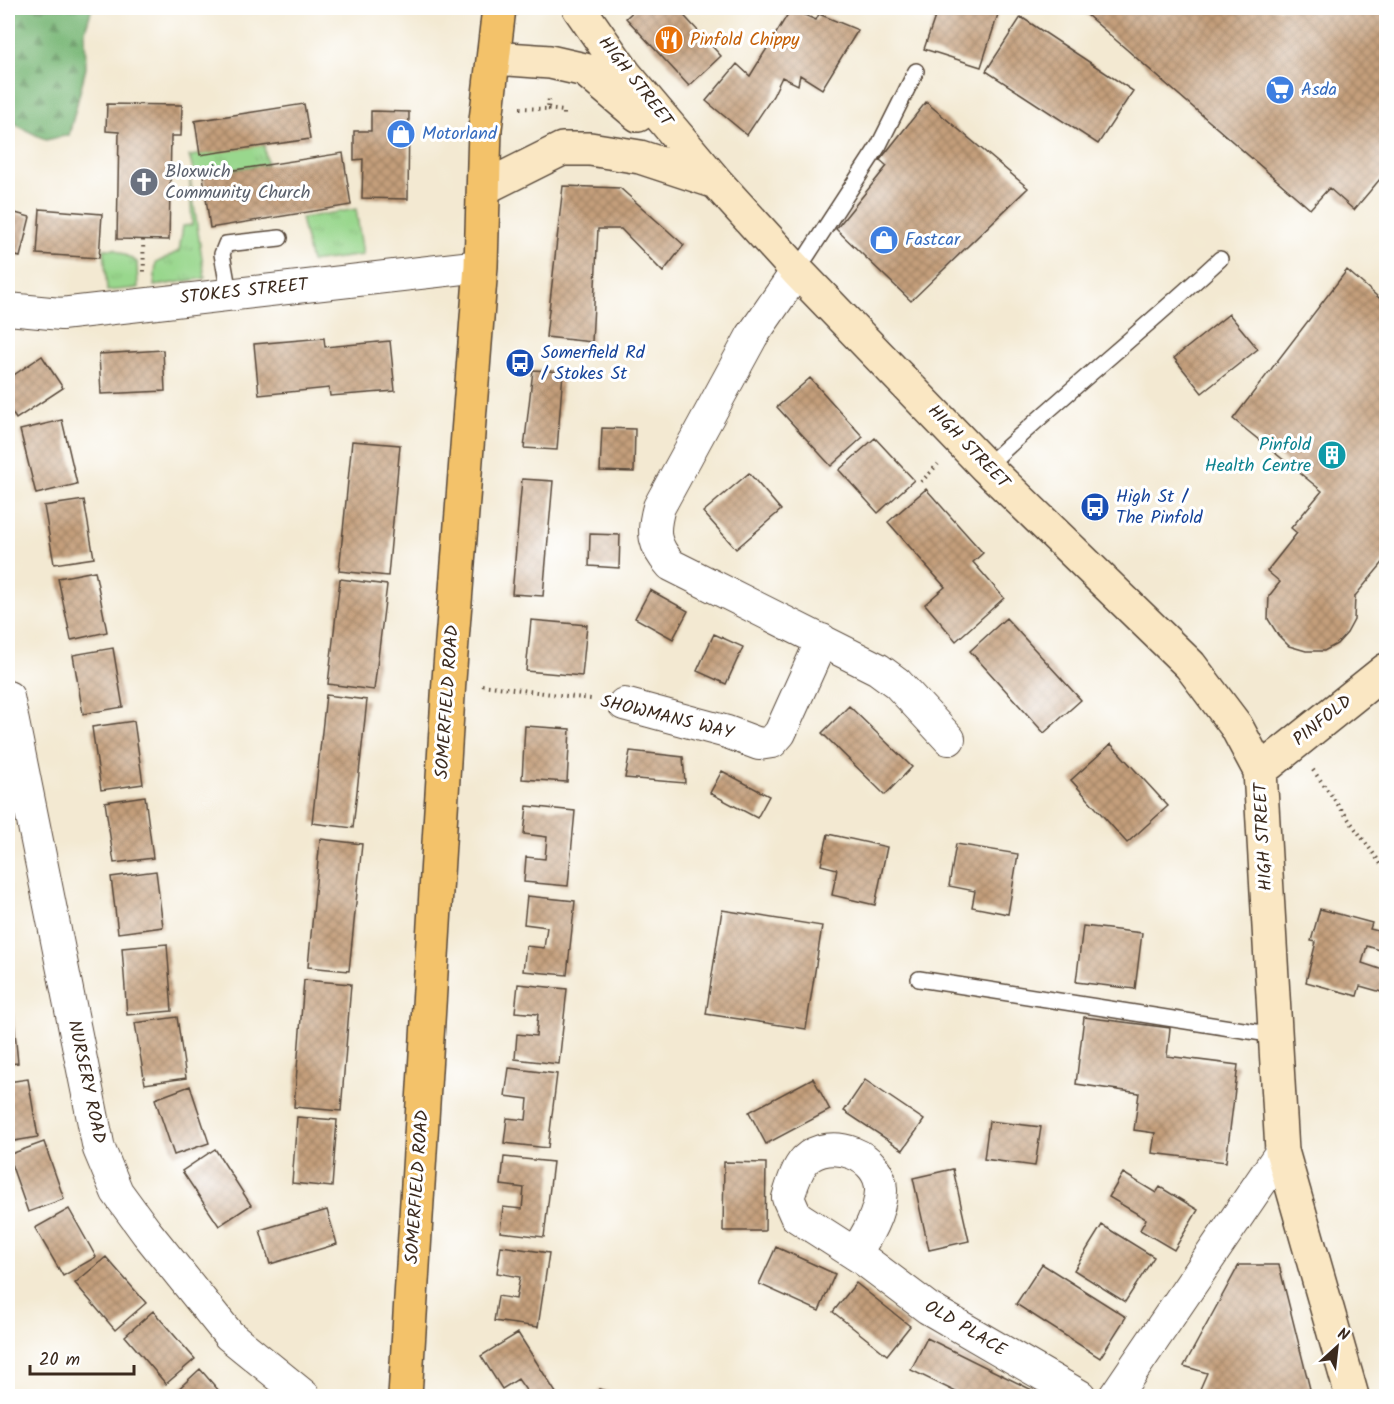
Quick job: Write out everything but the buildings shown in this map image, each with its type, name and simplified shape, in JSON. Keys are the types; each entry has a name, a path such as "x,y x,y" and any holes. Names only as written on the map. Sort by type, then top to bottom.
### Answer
{"highway":[{"name":"SOMERFIELD ROAD","path":"405,1396 449,680 481,266 485,129 499,8"}],"main road":[{"name":"HIGH STREET","path":"579,8 625,74 717,183 797,271 986,468 1190,665 1236,726 1260,771 1282,1151 1352,1396"},
{"name":"HIGH STREET","path":"494,58 550,62 585,70 717,183"},
{"name":"HIGH STREET","path":"484,188 562,149 581,149 640,157 717,183"},
{"name":"PINFOLD","path":"1260,771 1386,670"}],"street":[{"name":"STOKES STREET","path":"8,309 61,314 481,266"},
{"path":"797,271 752,336 659,507 654,525 660,553 671,565 878,669 897,683 949,739"},
{"name":"SHOWMANS WAY","path":"624,704 727,732 759,744 767,744 780,733 822,640"},
{"name":"NURSERY ROAD","path":"8,698 99,1149 117,1192 229,1335 304,1396"},
{"path":"1115,1396 1282,1151"},
{"name":"OLD PLACE","path":"855,1254 928,1308 1080,1396"}],"lane":[{"path":"797,271 879,145 916,71"},
{"path":"229,293 222,254 226,244 280,238"},
{"path":"986,468 1031,424 1172,304 1220,259"},
{"path":"919,979 1275,1035"}],"path":[{"path":"143,240 144,276"},
{"name":"SHOWMANS WAY","path":"449,680 624,704"},
{"path":"1294,744 1386,871"}],"green space":[{"path":"8,8 92,8 85,31 86,68 69,135 46,140 18,126 8,113"},
{"path":"264,145 267,164 195,176 189,156"},
{"path":"190,179 205,278 154,286 156,263 179,251 183,226 192,225"},
{"path":"356,209 363,255 311,262 301,218"},
{"path":"104,249 115,249 137,262 138,288 107,291"}],"place":[{"name":"Pinfold Chippy","path":"669,40"},
{"name":"Asda","path":"1280,90"},
{"name":"Motorland","path":"401,134"},
{"name":"Bloxwich Community Church","path":"144,182"},
{"name":"Fastcar","path":"884,240"},
{"name":"Somerfield Rd / Stokes St","path":"520,363"},
{"name":"Pinfold Health Centre","path":"1332,455"},
{"name":"High St / The Pinfold","path":"1095,507"}]}
